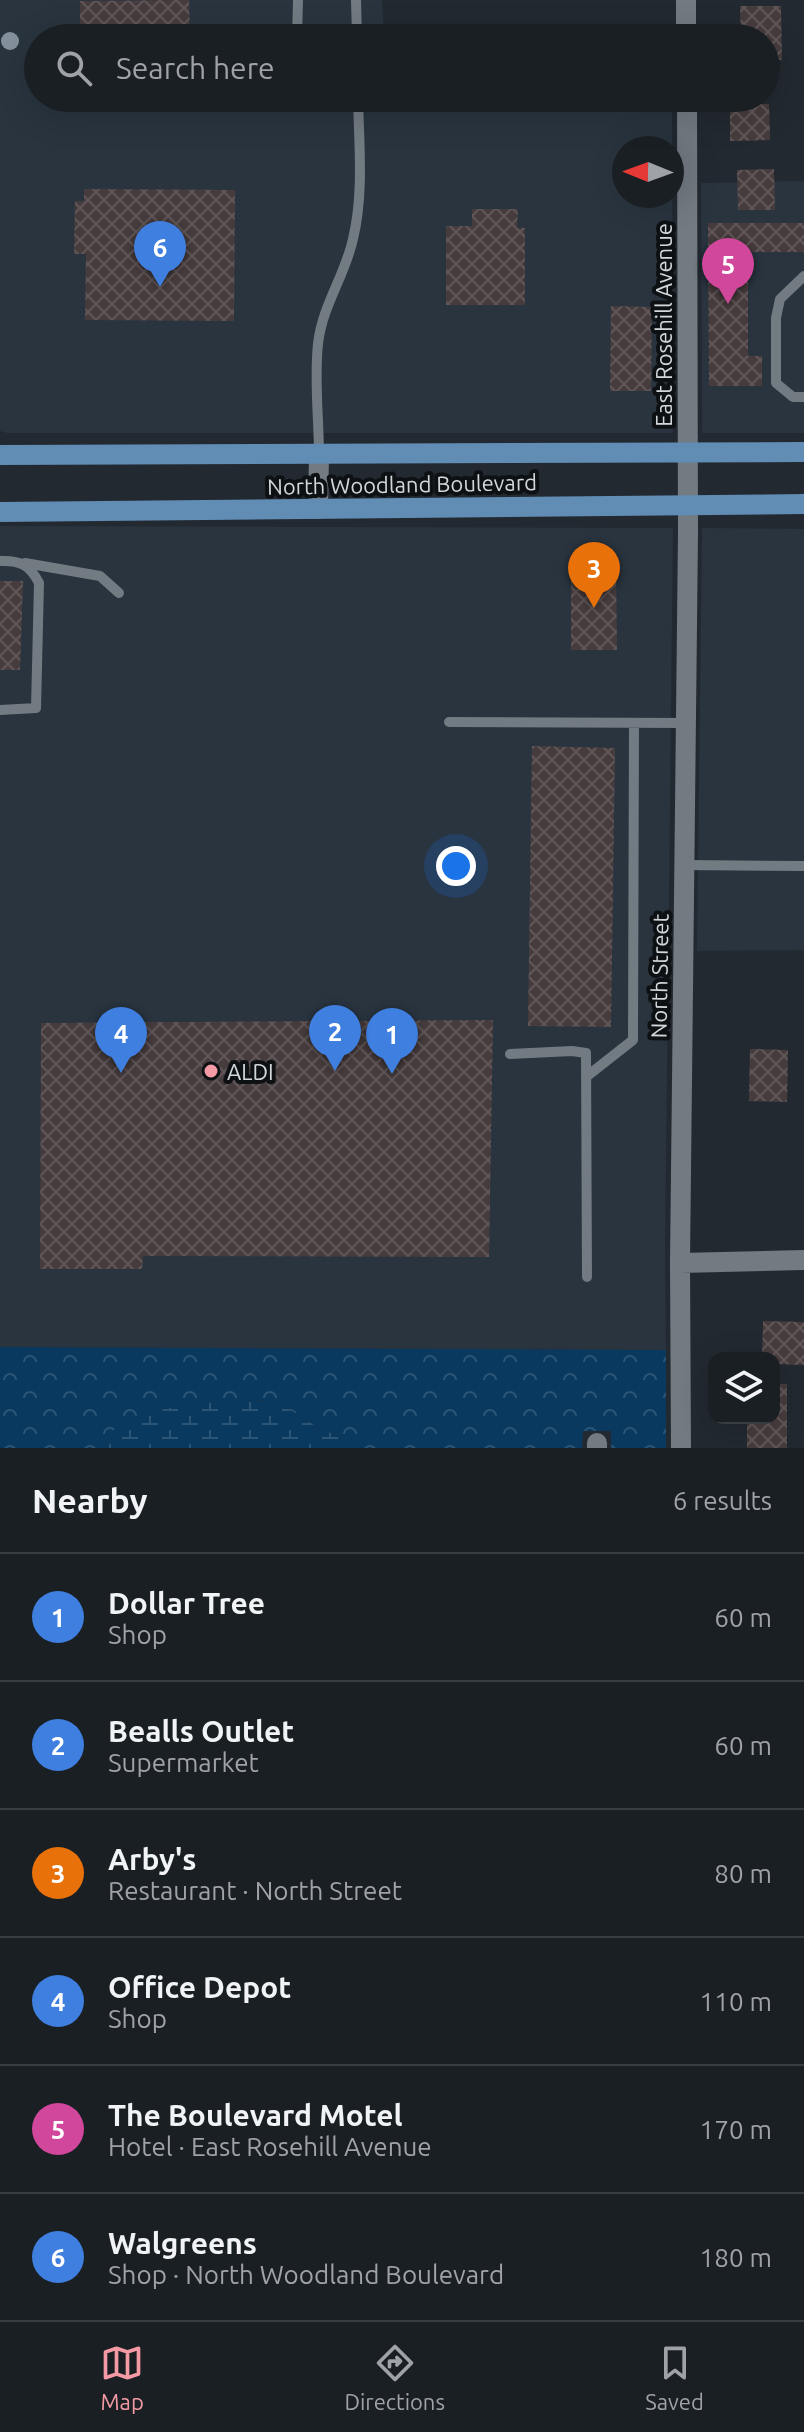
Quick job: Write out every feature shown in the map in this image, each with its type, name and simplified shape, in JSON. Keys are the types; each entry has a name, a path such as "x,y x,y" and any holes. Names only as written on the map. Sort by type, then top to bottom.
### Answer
{"main road":[{"path":"0,444 32,454"},
{"name":"North Woodland Boulevard","path":"0,455 804,452"},
{"name":"North Woodland Boulevard","path":"0,512 804,504"}],"street":[{"path":"686,0 686,24"},
{"name":"East Rosehill Avenue","path":"687,112 688,505"},
{"path":"318,509 319,455"},
{"name":"North Street","path":"681,1448 688,505"},
{"path":"680,1263 804,1260"}],"lane":[{"path":"297,24 298,0"},
{"path":"356,0 357,24"},
{"path":"319,455 318,343 326,308 345,268 354,238 360,197 358,112"},
{"path":"804,276 780,299 776,318 776,383 793,397 804,397"},
{"path":"0,561 100,576 119,593"},
{"path":"0,710 36,708 39,583 32,570 22,562"},
{"path":"449,722 685,723"},
{"path":"586,1077 633,1040 634,723"},
{"path":"684,865 804,866"},
{"path":"510,1054 586,1053 587,1277"}],"shaded area":[{"path":"0,0 382,0 383,24 24,24 24,112 672,112 672,136 612,136 612,208 672,208 673,433 0,431"},
{"path":"804,181 804,433 702,433 701,183"},
{"path":"0,526 673,528 666,1350 0,1347"},
{"path":"702,528 804,529 804,950 697,951"}],"green space":[{"path":"0,1347 666,1350 666,1448 611,1448 611,1431 583,1431 582,1448 341,1448 342,1438 317,1427 276,1401 239,1400 141,1415 114,1430 105,1448 0,1448"},
{"path":"239,1400 276,1401 317,1427 342,1438 341,1448 105,1448 113,1431 137,1416 191,1405"}],"building":[{"path":"189,0 190,24 80,24 80,1"},
{"path":"740,6 781,6 782,60 780,24 741,24"},
{"path":"730,112 769,112 770,140 730,141"},
{"path":"774,169 775,210 738,210 737,170"},
{"path":"84,189 235,190 234,321 85,320 86,254 74,254 75,201 84,201"},
{"path":"472,209 518,209 517,228 525,228 525,305 446,305 446,226 472,226"},
{"path":"708,223 804,223 804,252 748,252 748,356 762,356 762,386 709,386"},
{"path":"611,306 652,307 651,391 610,391"},
{"path":"571,565 616,565 617,650 571,650"},
{"path":"0,581 23,581 20,670 0,670"},
{"path":"532,746 615,748 611,1027 528,1026"},
{"path":"493,1020 489,1257 143,1256 142,1269 40,1269 41,1023"},
{"path":"750,1049 788,1050 787,1102 749,1101"},
{"path":"763,1321 804,1322 804,1365 780,1364 780,1352 762,1352"},
{"path":"780,1384 787,1384 787,1448 747,1448 747,1424 780,1424"}],"place":[{"name":"Walgreens","path":"160,287"},
{"name":"The Boulevard Motel","path":"728,304"},
{"name":"Arby's","path":"594,608"},
{"name":"ALDI","path":"211,1071"},
{"name":"Bealls Outlet","path":"335,1071"},
{"name":"Office Depot","path":"121,1073"},
{"name":"Dollar Tree","path":"392,1074"}]}
